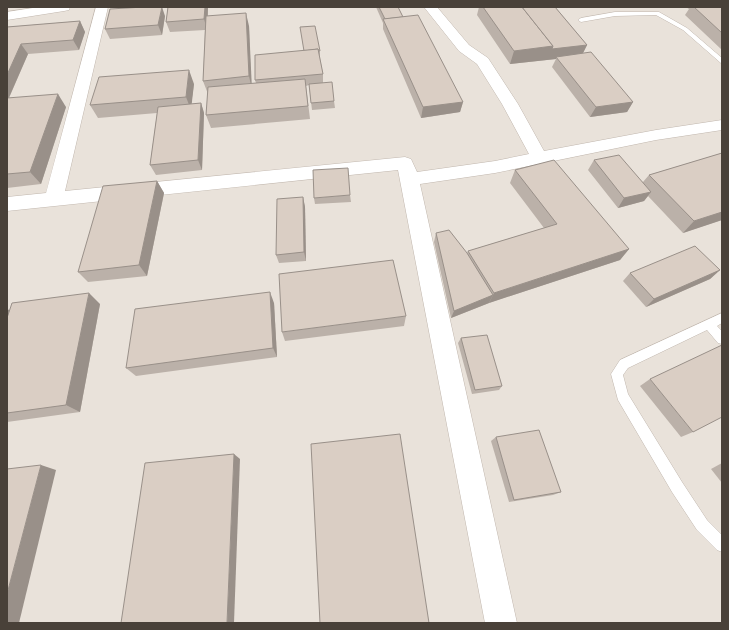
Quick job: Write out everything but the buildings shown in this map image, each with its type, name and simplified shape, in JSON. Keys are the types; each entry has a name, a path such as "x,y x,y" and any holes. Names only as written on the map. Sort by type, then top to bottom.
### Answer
{"street":[{"path":"7,16 64,7"},
{"path":"54,199 102,7"},
{"path":"430,7 464,48 483,61 510,104 539,157"},
{"path":"410,179 495,167 539,157 656,135 722,125"},
{"path":"7,204 405,163 410,179 501,623"}],"lane":[{"path":"581,20 615,14 657,13 685,29 722,62"},
{"path":"722,318 624,364 617,374 622,396 669,474 702,524 722,545"},
{"path":"708,324 722,339"}],"shaded area":[{"path":"7,7 722,7 722,623 7,623"}]}
